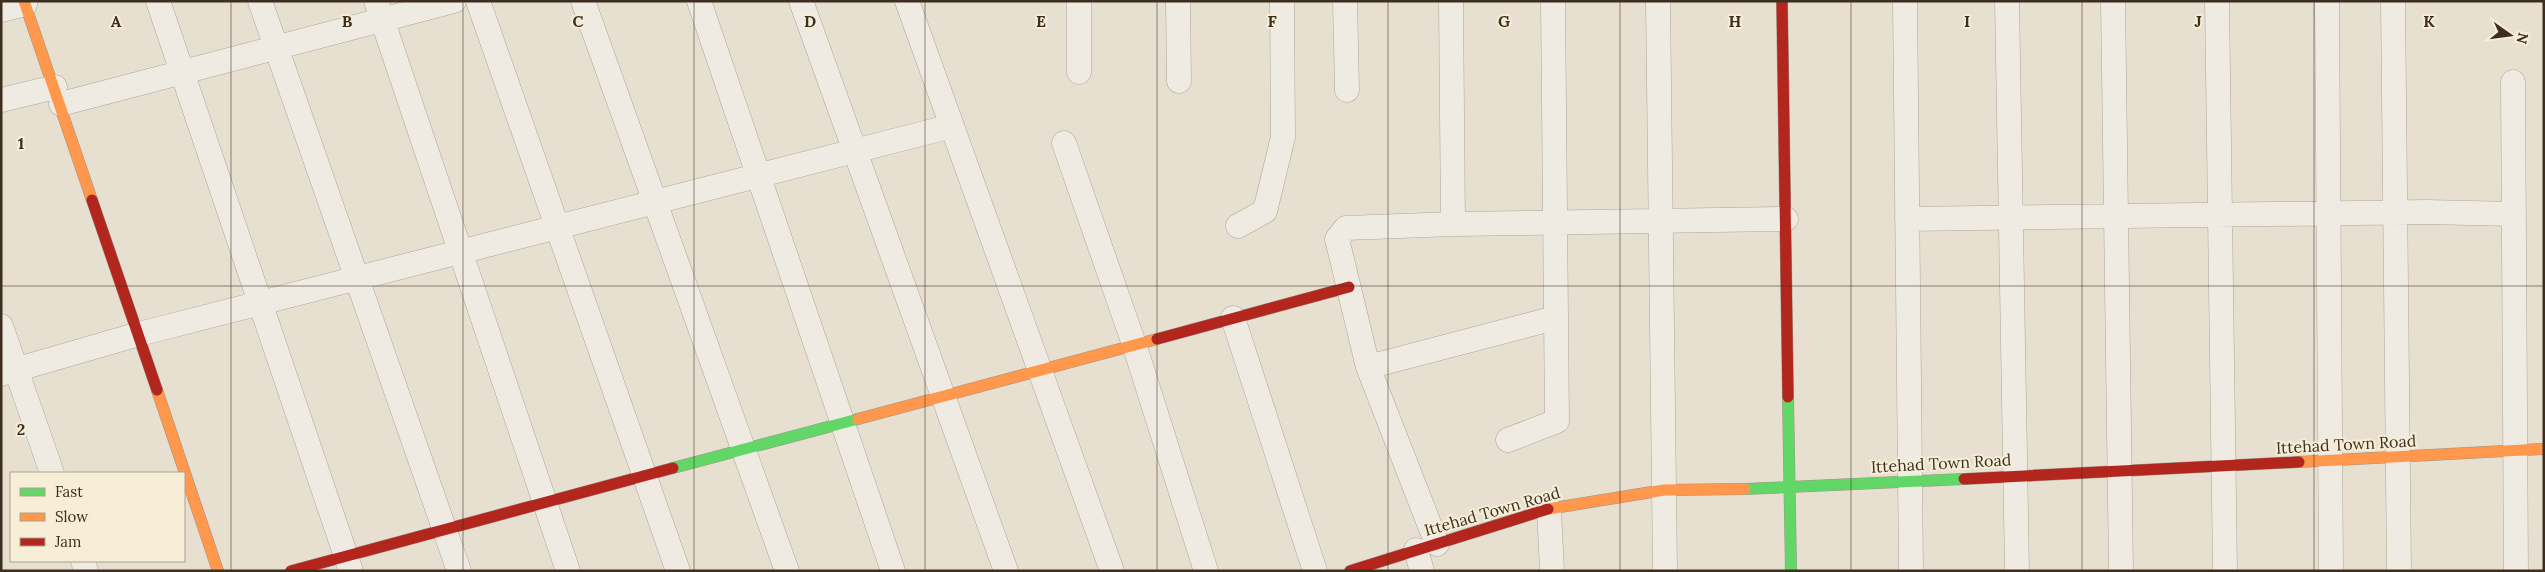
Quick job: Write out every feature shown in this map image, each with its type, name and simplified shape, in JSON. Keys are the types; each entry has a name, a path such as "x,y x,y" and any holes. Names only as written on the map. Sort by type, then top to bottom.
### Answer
{"street":[{"path":"158,1 348,563"},
{"path":"260,1 459,571"},
{"path":"1,100 58,95 182,72 276,48 379,11 454,1"},
{"path":"478,1 678,571"},
{"path":"583,1 787,571"},
{"path":"699,1 893,571"},
{"path":"801,1 1006,571"},
{"path":"907,1 1112,571"},
{"path":"1079,1 1079,72"},
{"path":"1178,1 1179,81"},
{"path":"1238,226 1264,210 1284,137 1282,1"},
{"path":"1345,1 1347,90"},
{"path":"1451,1 1453,224"},
{"path":"1508,440 1557,421 1553,1"},
{"path":"1658,1 1665,571"},
{"path":"1782,1 1791,571"},
{"path":"1905,1 1911,571"},
{"path":"2007,1 2017,571"},
{"path":"2113,1 2121,571"},
{"path":"2217,1 2224,571"},
{"path":"2327,1 2331,571"},
{"path":"2393,1 2399,571"},
{"path":"1,10 25,2 185,472"},
{"path":"379,11 568,571"},
{"path":"2513,82 2516,571"},
{"path":"9,372 138,334 952,126"},
{"path":"1064,143 1134,344 1206,571"},
{"path":"1907,219 2395,212 2514,214"},
{"path":"1425,555 1368,367 1336,239 1346,228 1453,224 1786,219"},
{"path":"291,571 348,563 444,529 1349,287"},
{"path":"1233,318 1315,571"},
{"path":"1368,367 1556,318"},
{"path":"1,326 9,372 52,472"},
{"name":"Ittehad Town Road","path":"1350,571 1425,555 1549,509 1664,490 1791,488 1910,480 2397,458 2544,449"},
{"path":"185,473 218,571"},
{"path":"1549,509 1552,571"}],"traffic: fast":[{"path":"1788,397 1791,571"},
{"path":"673,468 858,419"},
{"path":"1745,489 1964,479"}],"traffic: slow":[{"path":"24,1 92,200"},
{"path":"858,419 1157,339"},
{"path":"157,390 185,472"},
{"path":"2299,462 2544,449"},
{"path":"185,473 218,571"},
{"path":"1548,509 1664,490 1745,489"}],"traffic: jam":[{"path":"1782,1 1788,397"},
{"path":"92,200 157,390"},
{"path":"1157,339 1349,287"},
{"path":"1964,479 2299,462"},
{"path":"291,571 673,468"},
{"path":"1350,571 1548,509"}]}
